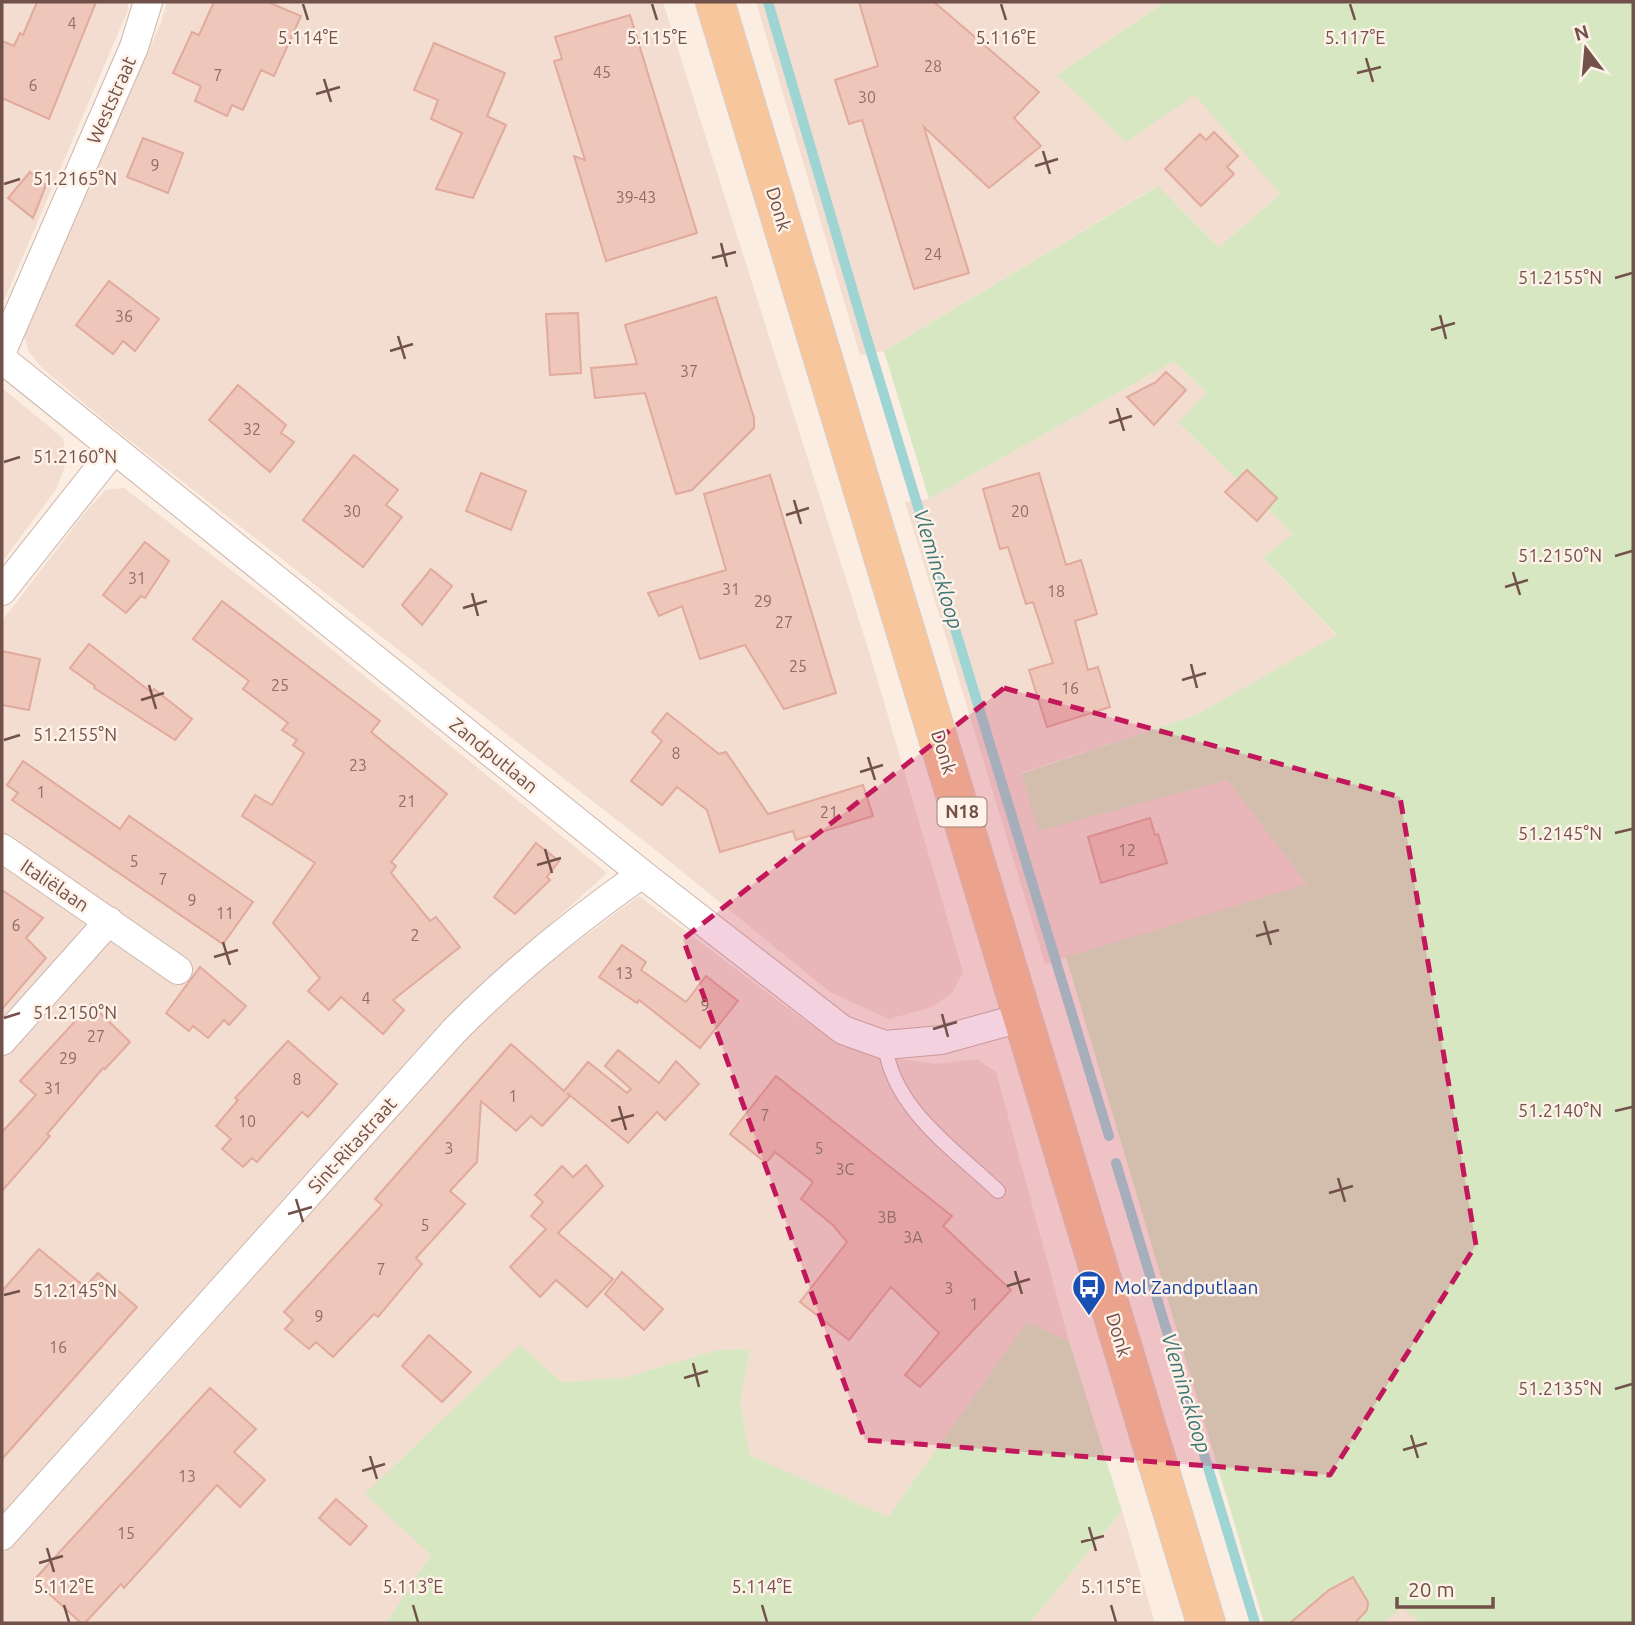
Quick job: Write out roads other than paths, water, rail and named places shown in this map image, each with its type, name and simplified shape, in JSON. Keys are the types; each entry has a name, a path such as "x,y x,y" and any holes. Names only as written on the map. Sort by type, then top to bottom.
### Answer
{"main road":[{"name":"Donk","path":"715,2 1206,1623"}],"street":[{"name":"Weststraat","path":"2,351 134,47 148,2"},
{"name":"Zandputlaan","path":"2,359 642,874 843,1030 885,1045 942,1040 1024,1017"},
{"path":"2,592 113,451"},
{"name":"Italiëlaan","path":"2,848 178,970"},
{"name":"Sint-Ritastraat","path":"2,1536 454,1031 496,989 577,920 642,874"},
{"name":"Italiëlaan","path":"2,1041 109,921"}],"lane":[{"path":"885,1045 888,1067 906,1102 999,1191"}],"waterway":[{"name":"Vleminckloop","path":"768,2 867,339 1109,1136"},
{"name":"Vleminckloop","path":"1116,1163 1255,1623"}],"place":[{"name":"Mol Zandputlaan","path":"1089,1317"}]}
